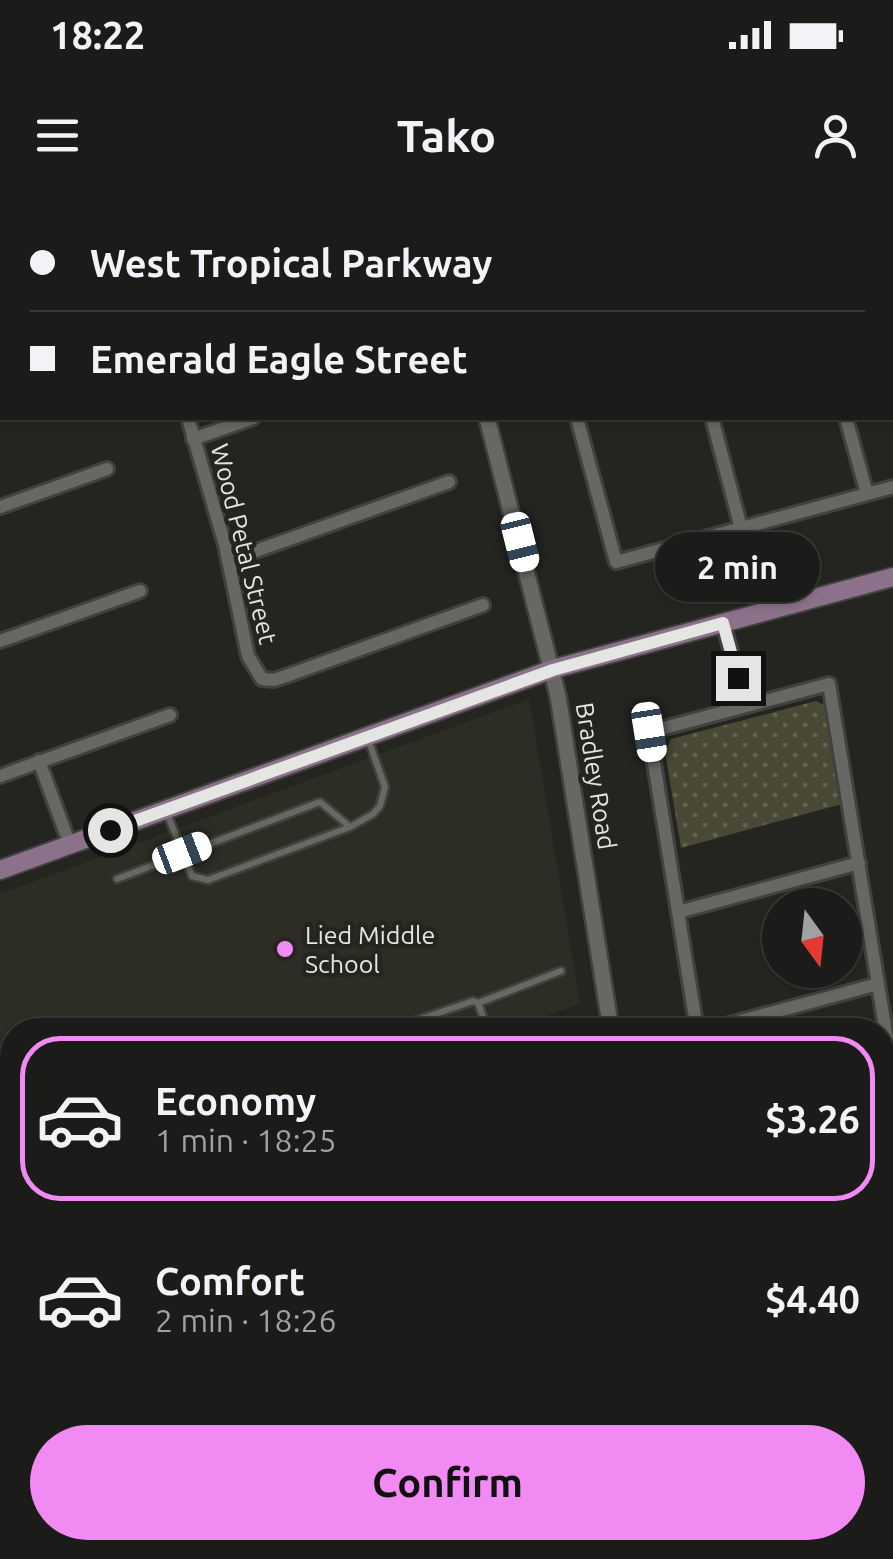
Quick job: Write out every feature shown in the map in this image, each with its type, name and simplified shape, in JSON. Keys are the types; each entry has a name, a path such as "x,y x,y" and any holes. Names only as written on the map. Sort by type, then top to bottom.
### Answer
{"main road":[{"path":"0,870 553,670 893,577"}],"street":[{"name":"Wood Petal Street","path":"188,420 228,561 248,656 262,678 286,676 482,604"},
{"path":"193,439 247,420"},
{"name":"Bradley Road","path":"487,420 553,670 609,1018"},
{"path":"579,420 616,562 893,487"},
{"path":"713,420 741,528"},
{"path":"847,420 866,494"},
{"path":"0,506 108,469"},
{"path":"228,561 449,482"},
{"path":"0,641 140,591"},
{"path":"723,623 746,706"},
{"path":"695,1018 649,732 830,684 884,1018"},
{"path":"0,776 170,714"},
{"path":"40,762 70,845"},
{"path":"678,912 858,863"},
{"path":"752,1018 878,984"}],"lane":[{"path":"165,810 192,876 208,880 350,827 372,814 384,796 382,774 367,737"},
{"path":"117,879 320,802 350,827"},
{"path":"420,1018 461,1002 478,1003 562,970"},
{"path":"478,1003 484,1018"}],"shaded area":[{"name":"Lied Middle School","path":"529,699 580,1004 540,1018 0,1018 0,894"},
{"path":"816,701 824,705 828,715 842,804 681,848 665,752 671,739"}],"place":[{"name":"Lied Middle School","path":"285,949"}],"route":[{"path":"110,830 553,670 723,623 738,678"}]}
